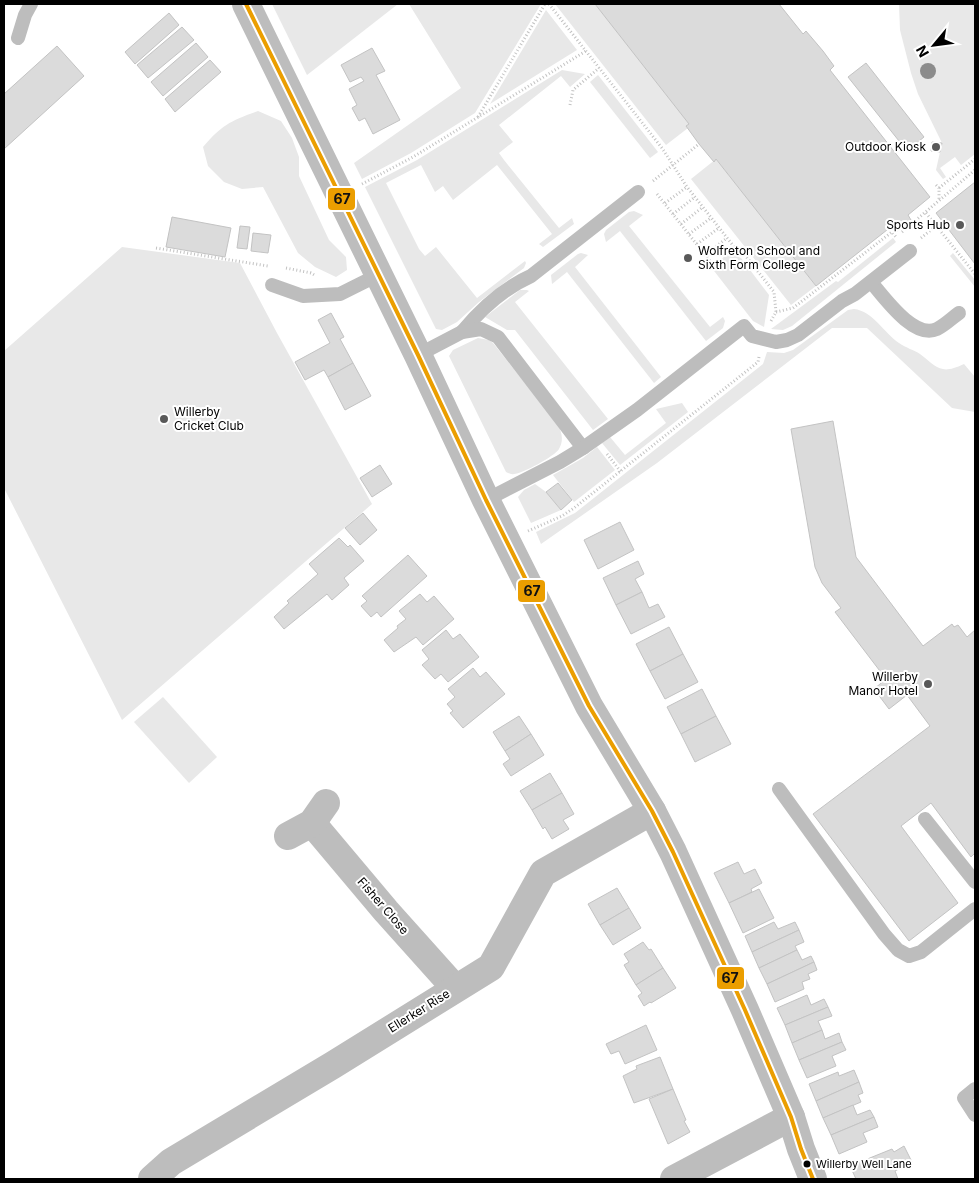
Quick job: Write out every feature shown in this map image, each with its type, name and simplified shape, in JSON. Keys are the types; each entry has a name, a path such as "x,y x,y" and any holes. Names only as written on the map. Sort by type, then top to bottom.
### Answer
{"street":[{"path":"246,4 418,355 486,500 589,706 652,811 673,852 745,1010 791,1117 813,1179"},
{"name":"Ellerker Rise","path":"152,1179 171,1162 491,967 543,873 652,811"},
{"name":"Fisher Close","path":"288,836 319,813 386,911 455,988"},
{"path":"674,1179 791,1117"}],"lane":[{"path":"18,38 25,15 31,4"},
{"path":"462,332 481,310 518,282 531,276 638,192"},
{"path":"486,500 583,448 637,410 744,326 752,336 776,342 787,340 798,335 842,300 855,294 910,251"},
{"path":"272,284 303,296 340,294 378,275"},
{"path":"871,282 906,321 916,328 927,331 936,329 959,313"},
{"path":"418,355 462,332 481,329 498,337 583,448"},
{"path":"779,789 884,934 898,950 910,956 920,952 975,909"},
{"path":"925,819 975,882"},
{"path":"975,1089 964,1098 975,1115"}],"path":[{"path":"478,117 547,4 600,68 674,164 687,186 711,218 735,248 745,255 774,292 776,312 793,308 892,232 896,237 975,170"},
{"path":"339,196 414,157 586,51"},
{"path":"570,105 572,90 600,68"},
{"path":"638,192 699,144"},
{"path":"939,201 938,186 975,159"},
{"path":"687,186 664,202 714,265"},
{"path":"673,214 695,197"},
{"path":"681,224 703,207"},
{"path":"926,212 975,274"},
{"path":"690,234 711,218"},
{"path":"697,244 719,228"},
{"path":"706,255 727,238"},
{"path":"156,248 269,266"},
{"path":"278,267 311,273 330,284 340,294"},
{"path":"509,543 534,528 562,516 621,472 758,362 761,351"},
{"path":"606,452 621,472"}],"shaded area":[{"path":"272,4 398,4 307,75"},
{"path":"409,4 541,4 475,113 411,153 362,179 354,163 461,88"},
{"path":"555,4 595,4 689,124 686,126 688,128 666,145"},
{"path":"899,4 975,4 975,154 961,165 955,157 940,168 946,177 943,179 936,170 942,143 918,94 911,73 900,30"},
{"path":"546,10 577,50 490,104"},
{"path":"562,70 585,74 570,87 561,76 499,125 513,142 499,153 504,160 559,228 572,218 574,224 543,247 539,244 552,234 497,165 453,200 443,186 435,192 421,165 386,183 419,249 425,256 436,247 477,298 525,261 526,263 524,268 479,302 457,322 442,330 436,329 365,187 417,160"},
{"path":"598,75 658,152 650,158 590,82"},
{"path":"258,111 281,121 292,138 299,157 299,176 329,240 346,257 347,270 336,277 315,267 298,253 263,187 242,189 224,182 208,166 203,147 227,124"},
{"path":"716,159 816,286 791,305 691,179"},
{"path":"634,211 643,215 629,226 710,327 723,317 725,321 723,328 706,341 620,231 606,242 604,234 606,230 629,212"},
{"path":"893,238 896,242 792,326 783,330 771,329 836,281 838,282"},
{"name":"Willerby Cricket Club","path":"122,247 240,263 372,504 122,720 4,488 4,351"},
{"path":"581,253 588,255 575,267 661,377 654,383 567,272 552,284 551,275"},
{"path":"729,253 741,258 769,295 764,327 753,321 711,267"},
{"path":"953,253 975,280 975,287 950,256"},
{"path":"520,290 529,291 515,302 608,419 593,430 515,330 507,330 485,317"},
{"path":"854,309 873,318 899,343 920,354 940,368 950,369 964,364 975,377 975,412 952,408 867,328 832,328 657,463 541,544 536,532 575,513 763,364 767,352 784,353 793,350 848,310"},
{"path":"478,338 489,340 493,343 557,423 561,433 562,442 556,452 538,464 518,473 506,472 449,356 453,350"},
{"path":"682,403 688,412 620,465 602,443 610,437 625,455 666,423 656,409"},
{"path":"597,447 615,470 574,502 553,475 583,458"},
{"path":"535,484 546,492 561,510 531,523 518,497 524,490"},
{"path":"163,697 217,757 189,783 134,722"}],"building":[{"name":"Wolfreton School and Sixth Form College","path":"595,4 779,4 803,34 806,31 823,51 834,66 830,70 930,197 908,215 911,220 896,232 892,226 816,286 716,159 714,162 699,144 686,126 689,124"},
{"path":"169,13 179,25 135,64 125,52"},
{"path":"182,27 194,40 148,78 137,65"},
{"path":"196,43 208,57 163,96 151,82"},
{"path":"57,46 84,76 4,149 4,94"},
{"path":"372,48 385,71 376,75 400,120 373,134 365,118 359,121 352,108 357,105 349,89 364,81 361,77 350,82 341,65"},
{"path":"210,60 221,72 175,112 165,99"},
{"path":"866,63 924,137 907,151 848,77"},
{"name":"Outdoor Kiosk","path":"932,142 942,143 940,152 931,151"},
{"name":"Sports Hub","path":"975,182 975,264 936,213"},
{"path":"172,217 231,228 225,257 166,247"},
{"path":"240,226 250,227 247,249 237,248"},
{"path":"253,233 271,235 268,253 251,251"},
{"path":"331,313 344,337 340,339 353,363 328,377 324,370 305,380 295,362 330,343 318,320"},
{"path":"353,363 371,396 345,410 328,377"},
{"name":"Willerby Manor Hotel","path":"833,421 856,557 923,646 952,624 954,627 958,625 967,637 975,630 975,853 971,857 931,803 901,826 958,903 909,941 813,814 930,726 907,695 889,709 874,689 886,679 835,612 841,608 822,583 815,567 791,429"},
{"path":"380,465 392,484 372,497 360,478"},
{"path":"558,483 572,500 561,510 546,492"},
{"path":"363,513 377,530 360,545 345,528"},
{"path":"620,522 634,550 598,569 584,540"},
{"path":"339,538 348,547 350,545 364,561 344,578 349,585 332,600 327,594 284,629 274,617 289,603 287,601 318,574 309,564"},
{"path":"408,555 427,576 381,617 377,612 371,617 361,606 367,601 362,596"},
{"path":"638,561 644,574 635,579 642,592 616,605 603,578"},
{"path":"642,592 649,608 658,604 665,617 631,634 616,605"},
{"path":"420,594 427,602 434,596 454,619 423,645 416,637 394,652 384,640 406,619 399,611"},
{"path":"669,627 683,654 650,671 636,644"},
{"path":"446,630 453,639 460,634 479,657 448,682 441,674 435,679 422,665 429,659 422,650"},
{"path":"683,654 698,682 665,699 650,671"},
{"path":"473,668 480,677 486,672 505,694 463,728 450,713 453,711 447,704 455,697 448,689"},
{"path":"702,689 716,716 681,734 667,707"},
{"path":"519,716 531,734 505,751 493,732"},
{"path":"716,716 731,744 695,762 681,734"},
{"path":"531,734 544,755 511,776 503,764 510,759 505,751"},
{"path":"550,773 562,793 532,810 520,791"},
{"path":"562,793 574,814 563,820 569,829 552,839 545,827 543,829 532,810"},
{"path":"738,862 744,874 755,869 762,883 751,889 752,892 729,903 714,873"},
{"path":"617,888 629,908 600,925 588,904"},
{"path":"759,889 774,918 743,933 729,903"},
{"path":"629,908 641,928 613,945 600,925"},
{"path":"774,922 778,929 795,922 799,930 752,952 745,936"},
{"path":"799,930 804,942 795,946 797,950 759,968 752,952"},
{"path":"643,942 649,950 651,949 663,968 636,985 624,965 629,962 624,954"},
{"path":"797,950 802,960 811,956 814,962 767,984 759,968"},
{"path":"814,962 817,970 808,974 810,979 802,982 804,989 775,1002 767,984"},
{"path":"663,968 676,988 644,1006 638,996 642,993 636,985"},
{"path":"807,995 811,1005 824,999 828,1007 785,1025 777,1008"},
{"path":"828,1007 832,1016 818,1021 822,1030 792,1043 785,1025"},
{"path":"646,1025 657,1050 625,1064 619,1051 611,1054 606,1044"},
{"path":"822,1030 825,1039 839,1033 842,1042 799,1060 792,1043"},
{"path":"842,1042 846,1050 832,1056 836,1066 807,1078 799,1060"},
{"path":"660,1057 673,1089 634,1103 623,1076 637,1069 636,1066"},
{"path":"854,1070 859,1082 816,1101 809,1084 838,1072 839,1076"},
{"path":"859,1082 863,1093 858,1095 861,1102 823,1118 816,1101"},
{"path":"673,1089 686,1120 684,1121 690,1132 668,1144 649,1099"},
{"path":"853,1105 857,1115 870,1110 874,1117 831,1135 823,1118"},
{"path":"874,1117 878,1127 863,1133 867,1142 839,1154 831,1135"},
{"path":"904,1146 912,1162 895,1171 898,1179 856,1179 850,1166 892,1149 894,1152"}],"transit line":[{"name":"67","path":"246,4 418,355 486,500 589,706 652,811 673,852 745,1010 791,1117 813,1179"}],"place":[{"name":"Outdoor Kiosk","path":"936,147"},
{"name":"Sports Hub","path":"960,225"},
{"name":"Wolfreton School and Sixth Form College","path":"688,258"},
{"name":"Willerby Cricket Club","path":"164,419"},
{"name":"Willerby Manor Hotel","path":"928,684"},
{"name":"Willerby Well Lane","path":"807,1164"}]}
